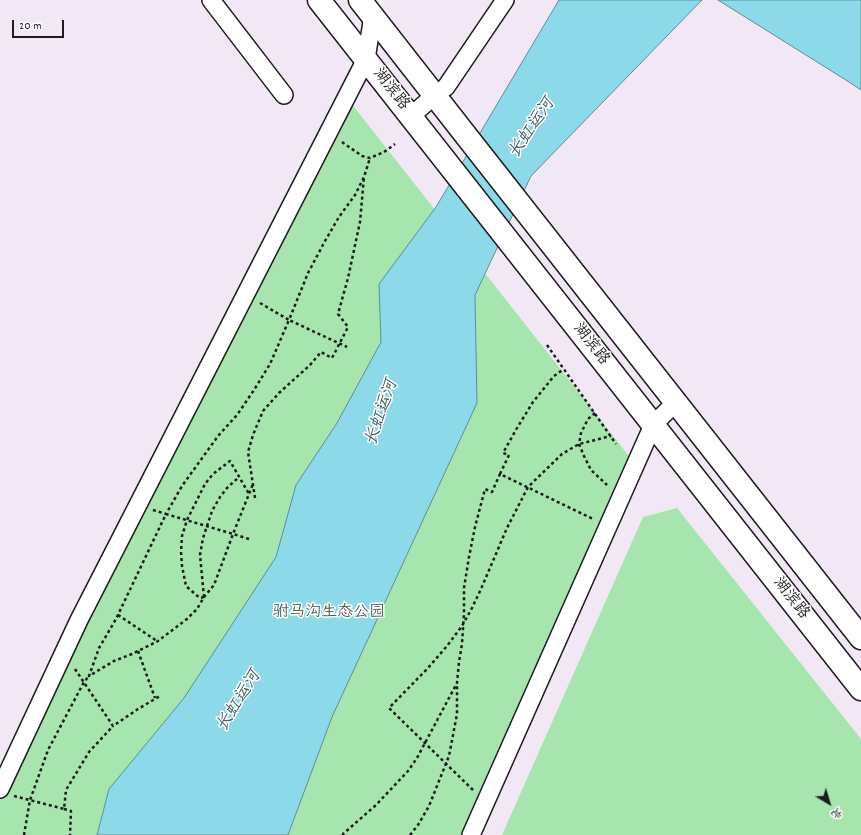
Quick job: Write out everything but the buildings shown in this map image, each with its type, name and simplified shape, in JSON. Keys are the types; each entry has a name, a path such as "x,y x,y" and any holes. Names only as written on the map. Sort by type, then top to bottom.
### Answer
{"main road":[{"name":"湖滨路","path":"319,0 861,689"},
{"name":"湖滨路","path":"367,8 861,638"}],"street":[{"path":"211,0 284,95"},
{"path":"411,116 446,87 506,0"},
{"path":"4,792 79,620 366,59 367,8"},
{"path":"472,835 654,425 676,402"}],"path":[{"path":"329,132 362,156 370,158 384,152 395,144"},
{"path":"89,676 99,648 118,615 166,514 182,486 218,436 237,415 270,364 290,320 308,273 325,241 355,195 364,177 370,158"},
{"path":"255,498 248,452 253,435 263,412 279,392 310,365 321,352 332,358 348,327 338,314 348,278 360,222 364,177"},
{"path":"245,295 290,320 347,347"},
{"path":"548,345 616,444"},
{"path":"410,835 418,825 429,806 449,756 457,714 457,683 462,644 464,588 475,527 486,489 492,492 509,455 503,453 533,402 554,376 564,369"},
{"path":"595,413 588,419 581,433 579,444 591,470 607,485"},
{"path":"474,791 389,708 428,668 447,646 463,623 482,589 507,528 528,487 562,454 579,444 611,436"},
{"path":"204,597 200,598 186,586 181,552 182,536 187,520 205,484 214,474 230,461 249,494"},
{"path":"500,474 595,520"},
{"path":"204,597 200,555 206,526 220,497 239,477"},
{"path":"24,835 30,800 48,750 84,682 89,676 114,661 158,641 187,619 196,609 214,585 253,484"},
{"path":"138,505 249,539"},
{"path":"118,615 158,641"},
{"path":"138,651 155,698"},
{"path":"72,664 112,726"},
{"path":"344,835 343,834 376,805 408,771 425,744 457,683"},
{"path":"64,809 66,790 89,752 112,726 160,696"},
{"path":"4,792 71,811 70,835"}],"green space":[{"name":"驸马沟生态公园","path":"347,98 636,465 471,835 0,835 0,789"},
{"path":"677,508 861,739 861,835 502,835 643,517"}],"water":[{"name":"长虹运河","path":"559,0 702,0 531,176 475,295 477,403 332,717 288,835 97,835 109,789 184,698 276,557 296,485 337,423 381,342 379,284 436,207"},
{"path":"718,0 861,0 861,90 849,82"}]}
